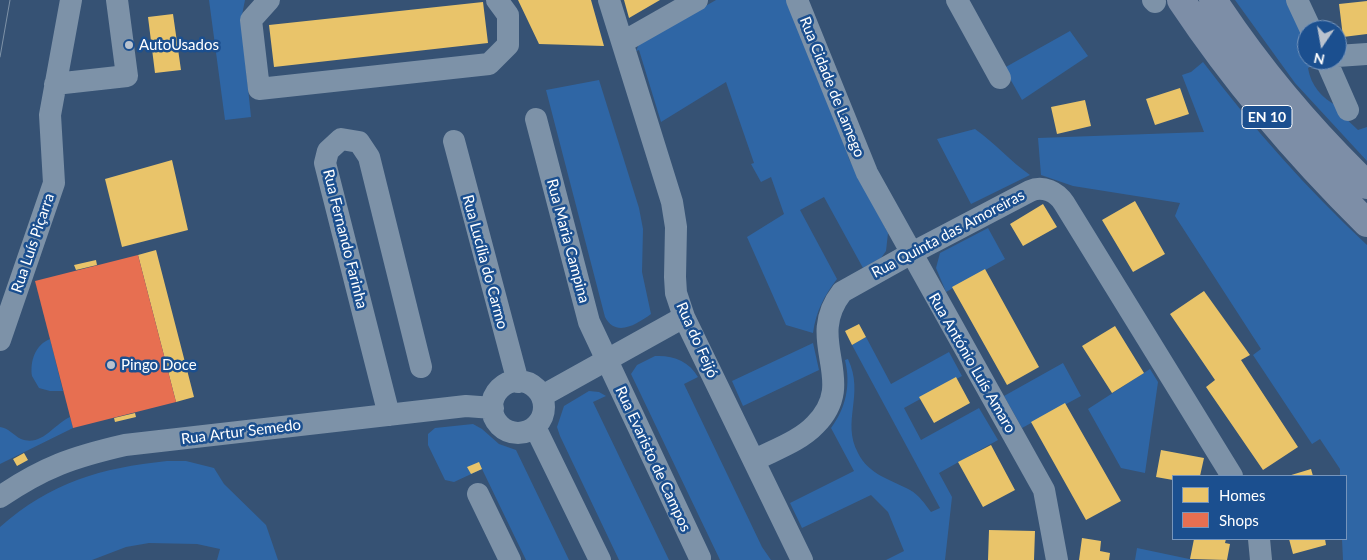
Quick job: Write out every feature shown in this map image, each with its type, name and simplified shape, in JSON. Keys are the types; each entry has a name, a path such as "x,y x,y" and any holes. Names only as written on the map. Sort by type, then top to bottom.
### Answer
{"main road":[{"name":"EN 10","path":"1213,0 1280,89 1334,152 1367,185"},
{"name":"EN 10","path":"1163,1 1217,52 1266,116 1320,176 1367,223"}],"street":[{"name":"Rua Luís Piçarra","path":"0,340 54,183 50,115 71,0"},
{"path":"55,84 127,76 117,0"},
{"path":"269,0 252,20 260,89 489,64 508,45 508,15 497,0"},
{"name":"Rua do Feijó","path":"609,0 672,202 676,227 676,293 684,317 802,560"},
{"path":"623,42 697,0"},
{"name":"Rua Cidade de Lamego","path":"797,0 866,173"},
{"path":"956,0 1000,78"},
{"path":"1296,0 1306,20"},
{"path":"1347,55 1367,54"},
{"path":"1330,70 1348,110"},
{"name":"Rua Maria Campina","path":"536,119 589,322 606,360"},
{"name":"Rua Fernando Farinha","path":"389,415 325,163 328,151 341,139 359,142 369,157 421,367"},
{"name":"Rua Lucília do Carmo","path":"454,141 518,382"},
{"name":"Rua António Luís Amaro","path":"866,173 1044,490 1057,560"},
{"name":"Rua Quinta das Amoreiras","path":"755,460 807,432 823,416 829,405 834,382 826,324 835,302 842,292 910,254 1035,189 1045,189 1056,194 1064,203 1231,475"},
{"path":"542,396 684,317"},
{"name":"Rua Evaristo de Campos","path":"606,360 700,558"},
{"path":"518,382 534,387 542,396 544,413 535,427 519,433 508,431 498,424 492,408 495,396 502,388 518,382"},
{"name":"Rua Artur Semedo","path":"0,497 30,476 74,457 125,445 466,406 492,408"},
{"path":"535,427 600,560"},
{"path":"478,494 510,560"},
{"path":"1259,540 1261,560"}],"shaded area":[{"path":"209,0 245,0 241,20 251,117 225,120"},
{"path":"716,0 787,0 833,109 849,159 888,233 886,251 881,258 863,268 824,197 800,210 837,279 821,304 813,333 786,325 747,237 784,214 771,177 761,182 751,164 754,163 726,82 661,122 639,50 636,51 639,44"},
{"path":"1235,0 1286,0 1297,20 1297,70 1308,70 1315,86 1322,95 1337,106 1341,114 1358,130 1367,127 1367,161 1295,83"},
{"path":"1070,31 1088,56 1022,100 1004,68"},
{"path":"1203,62 1241,111 1281,157 1367,245 1367,560 1343,560 1342,540 1347,540 1347,475 1340,475 1340,469 1320,439 1312,444 1253,355 1261,349 1175,216 1180,203 1073,186 1041,175 1038,138 1204,132 1182,75 1191,72"},
{"path":"599,80 639,208 643,229 642,272 651,314 633,325 621,328 615,327 605,317 546,90"},
{"path":"975,129 1030,175 971,204 937,139"},
{"path":"988,228 1005,259 946,292 936,268 940,253"},
{"path":"866,337 891,384 949,352 962,376 904,408 921,440 979,408 998,440 939,473 952,497 945,560 886,560 904,551 888,512 871,495 802,528 790,503 854,471 831,428 844,404 846,396 847,369 845,360 848,359 853,372 854,384 853,441 858,453 868,467 881,476 913,492 931,512 940,508 852,345"},
{"path":"50,339 63,391 50,391 39,388 32,376 33,359 37,349"},
{"path":"813,343 819,370 743,406 732,381"},
{"path":"655,356 680,360 690,367 698,377 684,384 762,547 771,560 720,560 631,374 637,365"},
{"path":"1063,363 1081,396 1022,428 1004,396"},
{"path":"1150,369 1158,382 1145,473 1121,468 1088,409"},
{"path":"589,391 599,392 606,396 593,402 669,560 619,560 560,436 557,427 564,406"},
{"path":"70,417 73,428 0,464 0,427 21,439 35,440 47,434"},
{"path":"473,424 482,429 499,444 516,450 569,560 526,560 482,469 454,482 445,480 428,445 428,434 435,428"},
{"path":"167,461 186,461 214,468 224,484 266,525 278,560 217,560 220,549 197,544 149,543 126,547 92,560 0,560 0,527 38,499 58,488 99,473"},
{"path":"1137,548 1194,560 1135,560"}],"building: Homes":[{"path":"518,0 591,0 604,46 539,44"},
{"path":"624,0 660,0 629,18"},
{"path":"1367,1 1367,34 1347,36 1347,20 1341,20 1339,4"},
{"path":"483,2 488,43 274,67 269,25"},
{"path":"173,14 181,70 155,73 148,17"},
{"path":"1180,88 1189,114 1155,125 1146,99"},
{"path":"1085,100 1091,126 1057,134 1051,107"},
{"path":"172,160 188,230 122,247 105,179"},
{"path":"1135,201 1165,254 1133,272 1102,220"},
{"path":"1043,204 1057,227 1023,246 1010,224"},
{"path":"156,250 194,397 176,402 138,255"},
{"path":"96,260 97,265 76,270 74,265"},
{"path":"985,269 1039,367 1007,385 952,287"},
{"path":"1204,291 1250,355 1241,360 1298,447 1263,470 1206,387 1215,380 1170,314"},
{"path":"859,324 866,337 852,345 845,331"},
{"path":"1115,326 1144,373 1112,393 1082,346"},
{"path":"956,377 970,403 934,423 919,397"},
{"path":"1065,403 1121,501 1086,520 1031,422"},
{"path":"135,413 136,417 115,422 114,418"},
{"path":"991,445 1015,490 983,507 958,462"},
{"path":"1161,450 1204,458 1200,475 1172,475 1172,480 1156,477"},
{"path":"24,453 28,460 17,466 13,459"},
{"path":"479,462 482,469 471,474 467,467"},
{"path":"1311,469 1313,475 1291,475"},
{"path":"989,530 1035,531 1034,560 988,560"},
{"path":"1082,538 1101,541 1100,551 1110,553 1109,560 1079,560"},
{"path":"1194,540 1226,540 1225,543 1230,544 1227,560 1190,559"},
{"path":"1289,540 1325,540 1326,545 1293,554"}],"building: Shops":[{"name":"Pingo Doce","path":"138,255 176,402 73,428 35,281"}],"tram line":[{"path":"0,57 10,0"}],"place":[{"name":"AutoUsados","path":"129,45"},
{"name":"Pingo Doce","path":"111,365"}]}
